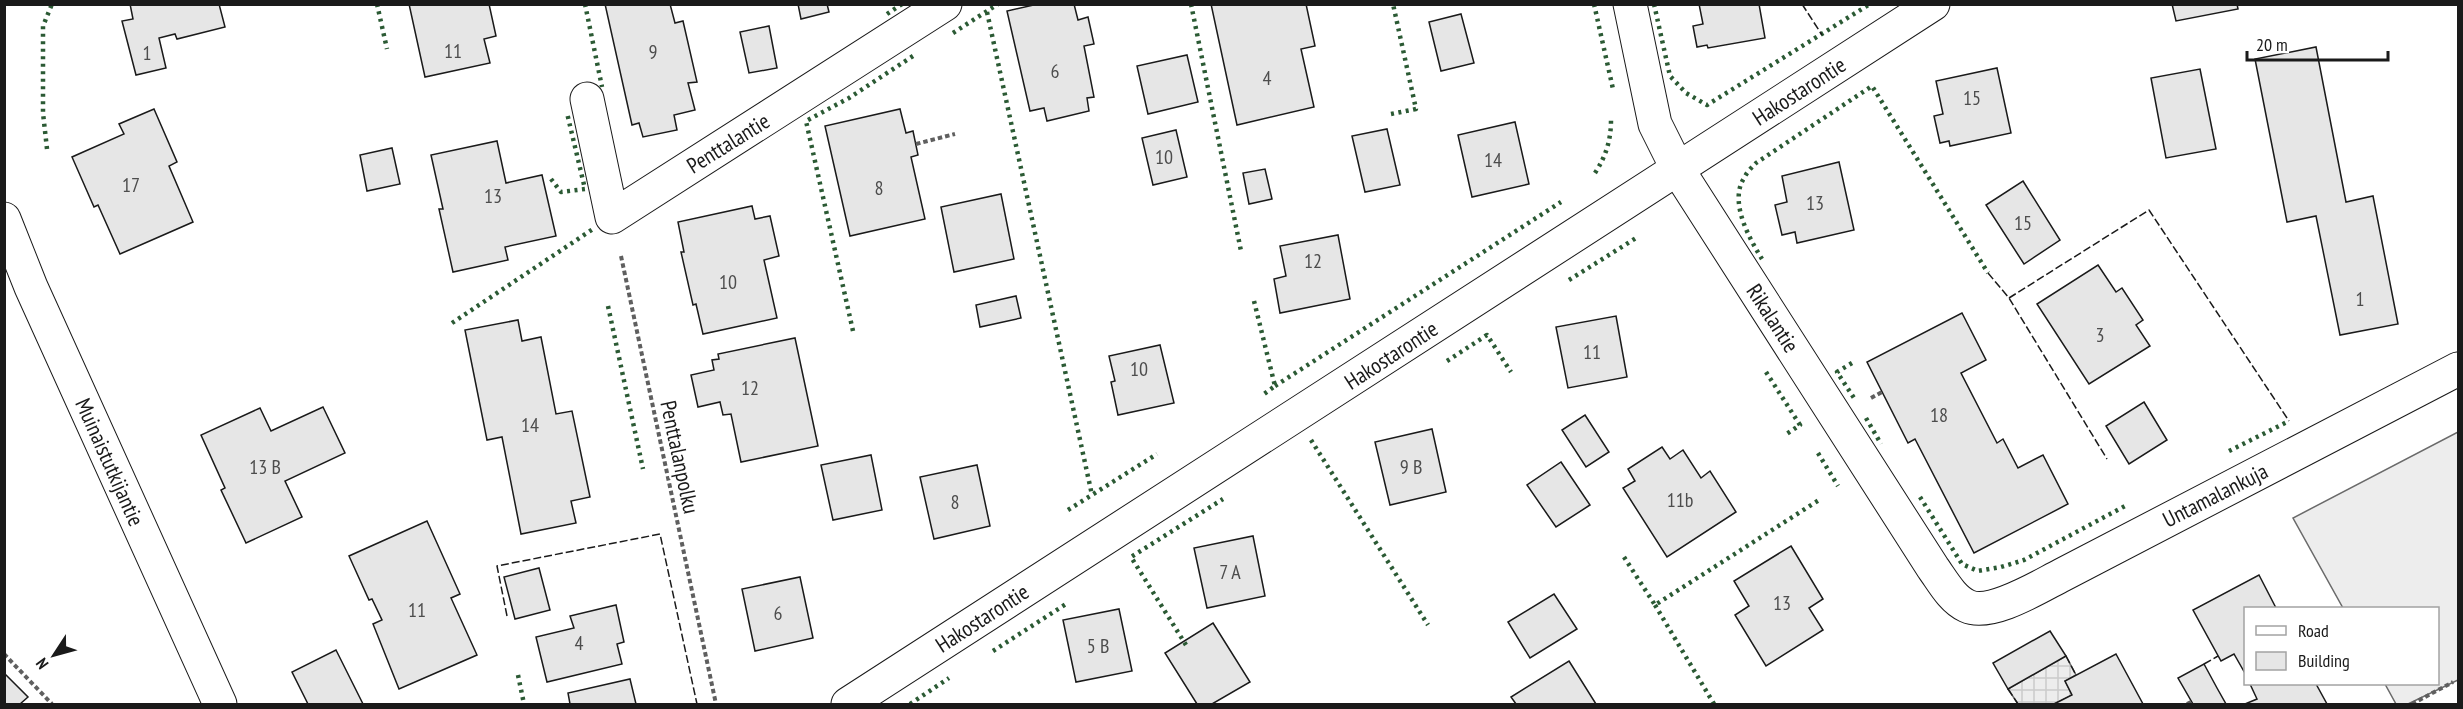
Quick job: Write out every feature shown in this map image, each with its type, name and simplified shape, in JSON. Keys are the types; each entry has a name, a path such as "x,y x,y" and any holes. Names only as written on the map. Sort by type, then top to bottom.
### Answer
{"street":[{"name":"Penttalantie","path":"612,217 945,4"},
{"name":"Rikalantie","path":"1630,4 1655,124 1678,170 1949,591 1969,607"},
{"name":"Hakostarontie","path":"848,705 1933,4"},
{"path":"587,99 612,217"},
{"name":"Muinaistutkijantie","path":"4,219 32,287 220,705"},
{"name":"Untamalankuja","path":"1969,607 1984,609 2002,604 2032,590 2458,369"}],"path":[{"path":"916,144 955,134"},
{"name":"Penttalanpolku","path":"612,217 716,705"},
{"path":"4,654 52,705"},
{"path":"2412,705 2453,682"}],"shaded area":[{"path":"2458,432 2458,680 2408,704 2396,704 2386,685 2439,685 2439,607 2342,607 2293,518"},
{"path":"2066,656 2076,675 2065,681 2072,695 2054,704 2018,704 2008,689"}],"building":[{"path":"130,4 219,4 225,27 177,39 175,34 159,38 166,68 136,75 122,21 133,19"},
{"path":"409,4 489,4 496,36 484,39 490,63 425,77"},
{"path":"605,4 670,4 675,23 683,21 697,82 688,83 695,110 674,115 677,130 643,137 639,123 632,125"},
{"path":"798,4 827,4 829,12 801,19"},
{"path":"1038,4 1074,4 1078,20 1088,17 1094,44 1084,46 1094,97 1087,98 1089,111 1047,121 1044,108 1030,111 1007,11"},
{"path":"1211,4 1306,4 1315,46 1301,49 1314,107 1237,125"},
{"path":"1699,4 1759,4 1765,38 1708,48 1707,45 1697,47 1693,26 1703,24"},
{"path":"2172,4 2237,4 2238,9 2176,21"},
{"path":"1461,14 1474,63 1441,71 1429,22"},
{"path":"769,26 777,68 749,73 740,32"},
{"path":"2316,47 2346,202 2373,196 2398,324 2340,335 2316,216 2287,222 2255,59"},
{"path":"1187,55 1198,102 1148,114 1137,66"},
{"path":"1997,68 2011,133 1950,146 1949,141 1940,143 1934,116 1943,114 1936,81"},
{"path":"2200,69 2216,149 2166,158 2151,78"},
{"path":"154,109 177,162 169,166 193,222 120,254 98,205 94,207 72,157 124,134 119,124"},
{"path":"900,109 906,133 913,131 918,155 911,157 925,219 850,236 825,126"},
{"path":"1515,122 1529,184 1472,197 1458,135"},
{"path":"1387,129 1400,185 1365,192 1352,136"},
{"path":"1176,130 1187,177 1153,185 1142,138"},
{"path":"497,141 506,183 542,175 556,236 505,247 508,260 453,272 439,209 443,209 431,155"},
{"path":"392,148 400,184 367,191 360,155"},
{"path":"1839,162 1854,230 1797,243 1795,232 1782,235 1775,205 1787,202 1782,176"},
{"path":"1265,169 1272,199 1249,204 1243,173"},
{"path":"2023,181 2060,240 2024,264 1986,205"},
{"path":"1001,194 1014,259 954,272 941,207"},
{"path":"752,206 755,219 770,216 779,256 764,260 777,318 703,334 696,304 693,305 681,252 684,252 678,222"},
{"path":"1338,235 1350,299 1280,313 1274,279 1286,276 1280,246"},
{"path":"2098,265 2116,292 2122,288 2143,320 2136,325 2150,346 2089,384 2037,304"},
{"path":"1016,296 1021,318 980,327 976,305"},
{"path":"1962,313 1986,360 1961,373 1997,443 2003,439 2018,468 2043,455 2068,504 1974,553 1915,439 1908,443 1867,362"},
{"path":"1616,316 1627,377 1568,388 1556,327"},
{"path":"518,320 522,341 541,337 556,414 572,411 590,497 571,501 576,523 521,534 502,437 487,440 465,330"},
{"path":"795,338 818,446 741,462 731,414 723,415 720,402 698,407 691,375 714,370 712,360 719,359 718,354"},
{"path":"1160,345 1174,403 1118,415 1111,382 1115,381 1109,356"},
{"path":"2144,402 2167,440 2129,464 2106,426"},
{"path":"323,407 345,453 285,481 302,517 246,543 221,490 225,488 201,435 260,408 271,431"},
{"path":"1585,415 1609,452 1586,467 1562,430"},
{"path":"1432,429 1446,492 1390,505 1375,442"},
{"path":"1662,447 1670,459 1683,450 1701,478 1710,471 1736,512 1667,557 1623,488 1635,481 1628,469"},
{"path":"871,455 882,510 833,520 821,465"},
{"path":"1561,462 1590,505 1556,527 1527,485"},
{"path":"977,465 990,526 934,539 920,477"},
{"path":"427,521 460,594 451,598 477,655 399,689 373,624 382,620 372,599 369,600 349,556"},
{"path":"1253,536 1265,596 1207,608 1194,548"},
{"path":"1791,546 1823,599 1809,608 1823,630 1766,666 1735,615 1749,606 1734,581"},
{"path":"539,568 550,610 515,619 504,577"},
{"path":"2259,575 2275,607 2244,607 2244,672 2234,654 2221,661 2193,610"},
{"path":"800,577 813,638 755,651 742,589"},
{"path":"1554,594 1577,629 1530,658 1508,622"},
{"path":"616,605 624,642 617,644 622,664 547,682 536,637 574,628 570,616"},
{"path":"1119,609 1132,671 1076,682 1063,620"},
{"path":"1213,623 1250,682 1212,704 1197,704 1165,653"},
{"path":"2050,631 2066,656 2008,689 1993,663"},
{"path":"336,650 363,704 308,704 292,672"},
{"path":"2116,654 2143,704 2054,704 2072,695 2065,681"},
{"path":"1569,661 1596,704 1516,704 1511,697"},
{"path":"2204,664 2226,704 2193,704 2178,678"},
{"path":"4,673 28,697 20,704 4,704"},
{"path":"630,679 636,704 570,704 568,693"},
{"path":"2250,685 2317,685 2327,704 2245,704 2257,699"}],"hedge":[{"path":"47,149 43,113 43,26 52,4"},
{"path":"377,4 387,49"},
{"path":"585,4 602,87"},
{"path":"887,14 902,4"},
{"path":"953,33 998,4"},
{"path":"1191,4 1241,251"},
{"path":"1391,114 1416,109 1393,4"},
{"path":"1594,4 1613,89"},
{"path":"1654,4 1670,76 1686,93 1707,105 1870,4"},
{"path":"987,12 1092,495"},
{"path":"853,331 806,121 849,98 913,56"},
{"path":"1762,259 1742,220 1739,198 1745,176 1756,163 1872,86 1988,273"},
{"path":"551,179 561,192 585,189 567,113"},
{"path":"1595,173 1607,148 1611,120"},
{"path":"1275,386 1561,202"},
{"path":"452,323 593,229"},
{"path":"1569,280 1636,238"},
{"path":"1254,301 1275,386 1264,394"},
{"path":"608,306 643,469"},
{"path":"1447,361 1487,335 1511,372"},
{"path":"1852,363 1837,372 1854,398"},
{"path":"1766,372 1800,425 1785,435"},
{"path":"1866,418 1881,444"},
{"path":"2229,451 2289,421"},
{"path":"1311,440 1428,625"},
{"path":"1818,453 1838,486"},
{"path":"1068,510 1157,454"},
{"path":"1920,497 1962,564 1978,571 2024,560 2125,506"},
{"path":"1186,645 1131,557 1223,499"},
{"path":"1624,557 1655,605 1819,500"},
{"path":"993,651 1066,604"},
{"path":"1655,605 1714,704"},
{"path":"518,675 524,704"},
{"path":"910,704 949,678"}],"fence":[{"path":"1802,4 1822,35"},
{"path":"2009,298 2149,210 2289,421"},
{"path":"1988,273 2009,298 2107,459"},
{"path":"507,616 497,566 660,534 697,704"},
{"path":"2066,656 2076,675"},
{"path":"2204,664 2218,656"},
{"path":"2008,689 2018,704"}]}
